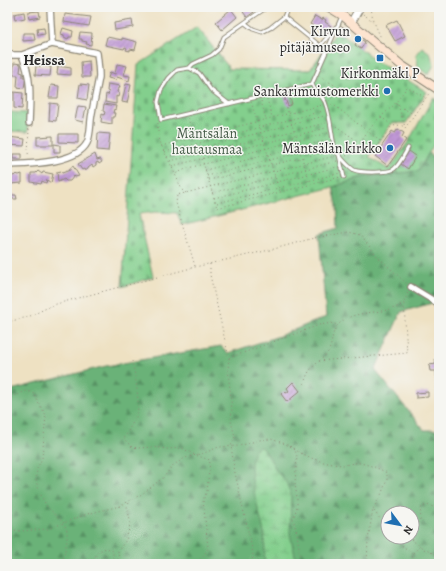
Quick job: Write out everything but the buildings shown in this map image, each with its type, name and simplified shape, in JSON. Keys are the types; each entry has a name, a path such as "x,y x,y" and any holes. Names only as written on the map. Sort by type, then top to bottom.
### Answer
{"main road":[{"path":"329,7 342,15 390,57 436,88"}],"street":[{"path":"50,7 52,44"},
{"path":"351,23 359,9"},
{"path":"7,55 22,54 52,44 97,53 99,77 87,143 81,150 54,162 7,165"},
{"path":"22,54 28,68 30,79 29,123"},
{"path":"411,287 439,304"}],"lane":[{"path":"267,7 224,37 219,49 212,55 193,64 189,68 177,70 169,78 161,90 158,102 161,120 312,84 342,15"},
{"path":"245,23 253,29 262,32 270,28 284,17 288,7"},
{"path":"284,17 320,46 338,24"},
{"path":"189,68 199,73 211,90 229,104"},
{"path":"312,84 315,91 323,98 326,104 335,150 354,170 361,172 393,170 400,162 408,148"},
{"path":"339,155 344,177"}],"path":[{"path":"371,7 374,22 382,42"},
{"path":"359,9 374,22"},
{"path":"317,75 336,86 332,98 326,104"},
{"path":"195,267 176,203 177,195 273,170 339,155 346,156 355,150 368,132 395,103 407,87 426,98"},
{"path":"405,128 426,98 436,88"},
{"path":"282,91 311,185"},
{"path":"265,95 272,117"},
{"path":"259,96 266,119"},
{"path":"250,99 281,192"},
{"path":"395,103 414,115"},
{"path":"161,146 326,104 335,106 380,141"},
{"path":"398,105 405,128"},
{"path":"165,152 328,110"},
{"path":"187,114 194,138"},
{"path":"166,157 329,115"},
{"path":"381,117 393,126 400,125 405,128"},
{"path":"161,120 158,122 157,131 161,146 166,157 170,161 182,190 186,193"},
{"path":"170,161 330,122 360,142"},
{"path":"28,164 29,123"},
{"path":"355,150 372,153 392,125"},
{"path":"172,166 331,127"},
{"path":"175,174 188,168 332,132"},
{"path":"205,170 333,139"},
{"path":"207,176 334,144"},
{"path":"239,150 241,155"},
{"path":"208,180 335,150"},
{"path":"202,159 217,208 344,177"},
{"path":"212,193 340,161"},
{"path":"214,198 341,166"},
{"path":"216,203 342,172"},
{"path":"7,322 28,317 53,305 195,267 274,249 314,238 349,232 360,235 378,257 411,287 404,303 407,353 319,361"},
{"path":"210,264 210,275 229,358 228,370 232,410 231,421 235,438 231,446 235,473 253,553 252,564"},
{"path":"304,384 307,373 331,348 335,328 345,319 391,309 404,303"},
{"path":"229,358 319,325 338,325"},
{"path":"132,361 136,376 136,415 124,439 132,446 139,448 182,448 195,455 210,460 207,491 203,500 208,548 203,557 195,564"},
{"path":"7,399 26,391 34,393 38,404 46,414 42,458 37,469 36,481 40,493 48,507 64,523 67,531 67,541 62,564"},
{"path":"119,564 118,551 126,540 130,525 127,507 129,503 164,477 172,466 185,458 219,447 239,446 259,440 272,439 294,448 313,459 340,465 360,463 387,472 387,480 373,510 368,540 367,564"},
{"path":"294,448 297,456 295,483 297,508 293,519 297,532 301,564"},
{"path":"7,529 33,531 48,529 86,514 113,508 132,501"},
{"path":"420,519 422,516 420,509 426,505 434,507 439,502"},
{"path":"373,510 380,518"},
{"path":"401,545 412,553 414,564"},
{"path":"412,553 421,545 439,556"},
{"path":"93,564 96,556 101,550 107,548 113,551 113,564"}],"green space":[{"name":"Mäntsälän hautausmaa","path":"197,27 230,69 310,70 337,31 378,62 427,92 406,123 392,123 369,157 388,169 391,167 408,142 433,98 439,101 439,136 418,171 362,177 333,187 182,225 177,213 155,212 139,214 153,277 122,287 138,65"},
{"path":"422,47 430,53 434,65 428,75 418,67 416,54"},
{"path":"11,112 28,113 28,132 8,131 7,119 10,119"},
{"path":"429,153 439,161 439,301 401,312 375,370 424,430 439,430 439,564 7,564 7,391 106,366 221,346 228,353 279,336 326,317 319,234 338,228 337,205 333,187 362,177 418,171"},
{"path":"259,447 263,448 278,473 286,482 291,495 290,534 297,564 264,564 264,533 251,474 251,462 254,453"}],"place":[{"name":"Kirvun pitäjämuseo","path":"358,39"},
{"name":"Kirkonmäki P","path":"380,58"},
{"name":"Sankarimuistomerkki","path":"387,91"},
{"name":"Mäntsälän kirkko","path":"390,148"}],"district":[{"name":"Heissa","path":"44,60"}]}
